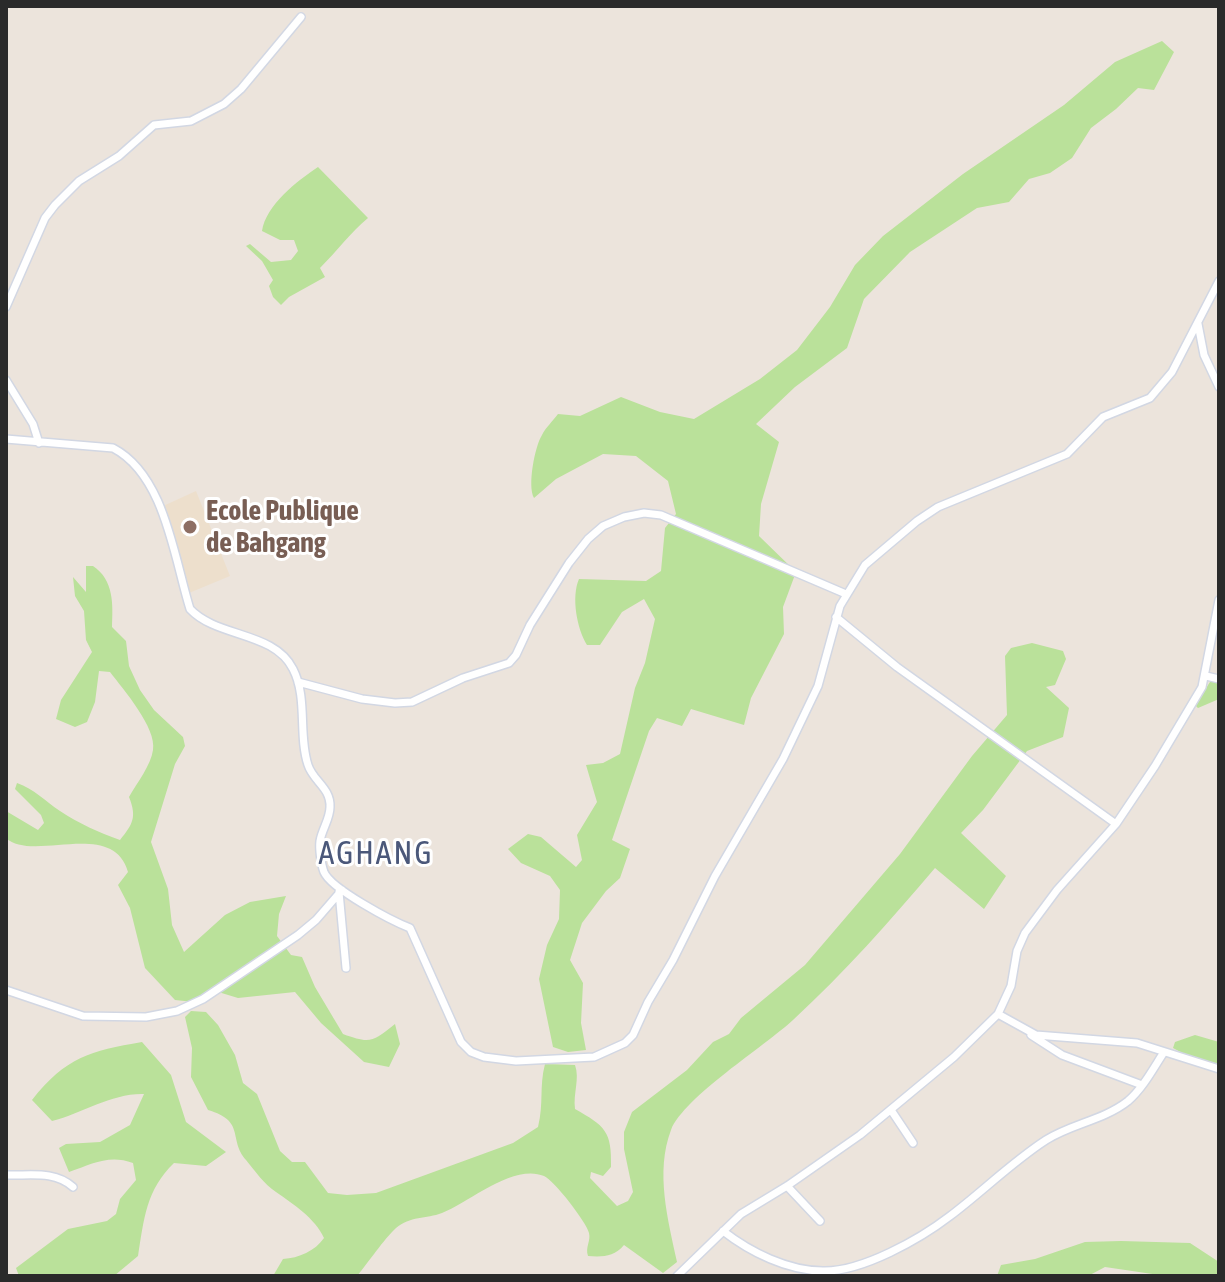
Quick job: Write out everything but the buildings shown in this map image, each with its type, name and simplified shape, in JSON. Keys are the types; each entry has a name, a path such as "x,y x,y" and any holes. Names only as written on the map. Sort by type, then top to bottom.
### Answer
{"street":[{"path":"6,307 45,218 55,205 87,175 119,156 154,125 191,121 224,104 241,89 301,17"},
{"path":"6,439 113,448 124,454 134,463 155,495 172,541 190,609 214,625 277,650 293,669 298,682 307,764 328,793 330,805 328,822 320,841 324,872 341,891 386,918 410,928 461,1042 471,1052 484,1057 516,1061 594,1057 617,1049 633,1035 715,876 783,759 818,686 836,617 846,594 865,565 917,521 953,501 1067,454 1103,417 1150,398 1172,372 1219,281"},
{"path":"1198,322 1204,355 1219,387"},
{"path":"6,380 33,424 39,443"},
{"path":"298,682 362,699 412,702 463,678 509,663 577,550 603,526 644,513 661,515 846,594"},
{"path":"677,1276 741,1214 787,1186 891,1110 954,1057 998,1014 1011,986 1017,951 1025,933 1057,890 1116,824 1202,687 1219,600"},
{"path":"836,617 897,667 1116,824"},
{"path":"1206,676 1219,679"},
{"path":"341,891 346,968"},
{"path":"6,990 83,1016 146,1017 177,1011 203,999 298,935 341,891"},
{"path":"998,1014 1062,1055 1142,1085"},
{"path":"1029,1033 1051,1038 1137,1043 1219,1069"},
{"path":"723,1231 748,1248 810,1270 841,1269 877,1257 908,1244 948,1218 1046,1140 1125,1103 1142,1085 1164,1052"},
{"path":"891,1110 913,1143"},
{"path":"6,1175 42,1174 73,1187"},
{"path":"787,1186 820,1221"}],"shaded area":[{"name":"Ecole Publique de Bahgang","path":"196,491 230,576 189,593 161,507"}],"green space":[{"path":"1162,41 1174,52 1154,90 1138,88 1091,128 1072,158 1050,173 1029,179 1009,202 977,208 910,252 864,299 847,348 795,387 756,424 779,442 761,504 759,536 796,572 783,607 784,634 751,698 744,725 691,709 682,726 657,718 649,731 612,840 630,849 620,878 582,923 570,960 583,983 581,1023 586,1050 568,1052 553,1047 539,979 547,945 559,919 560,890 550,876 521,863 508,849 528,834 541,837 576,867 582,860 577,835 597,802 586,765 603,763 620,754 655,619 644,599 622,612 600,645 587,645 576,613 577,586 579,579 646,581 661,571 665,528 676,514 668,481 636,456 603,454 556,479 534,498 531,485 539,440 558,414 580,416 621,397 660,412 694,419 760,379 797,350 830,307 855,265 883,236 963,174 1064,105 1115,62"},
{"path":"318,167 368,218 320,268 325,277 289,297 281,305 273,297 269,286 273,280 262,261 246,246 250,244 271,262 291,260 298,251 294,240 280,240 262,231 276,203"},
{"path":"86,566 93,566 109,585 112,627 126,641 129,666 140,690 154,710 183,737 185,746 175,764 151,842 168,889 172,925 184,952 225,915 250,902 286,896 279,914 277,936 291,955 302,957 315,987 343,1034 371,1040 395,1024 400,1044 389,1067 364,1062 321,1023 295,992 238,998 215,991 203,994 194,1002 175,1000 145,968 130,908 118,885 128,872 120,856 106,847 90,844 34,846 18,844 6,838 6,811 38,830 44,823 41,815 15,789 17,783 75,820 120,840 132,820 129,797 152,756 153,741 145,720 110,672 99,671 95,702 87,722 75,727 56,719 61,700 92,652 86,640 84,611 75,596 73,577 86,592"},
{"path":"1032,643 1063,651 1066,659 1055,685 1046,687 1069,708 1063,737 1027,751 983,810 961,833 1006,876 984,909 935,868 867,946 812,1002 708,1088 679,1117 666,1146 663,1179 677,1262 663,1273 624,1245 608,1255 588,1256 589,1233 583,1220 549,1179 532,1173 506,1179 442,1213 401,1224 386,1238 357,1276 273,1276 283,1259 306,1253 324,1238 309,1218 256,1173 241,1152 232,1125 220,1114 208,1110 191,1077 192,1048 185,1017 191,1011 206,1012 218,1025 235,1055 243,1083 257,1094 280,1151 292,1162 305,1162 328,1193 376,1193 513,1143 538,1127 545,1064 575,1065 575,1109 600,1125 610,1145 611,1167 603,1176 591,1172 590,1178 617,1206 628,1201 633,1192 624,1149 624,1132 632,1112 687,1070 713,1042 729,1034 741,1018 805,965 900,854 972,756 1007,715 1005,656 1011,648"},
{"path":"1210,682 1219,682 1219,699 1198,708 1195,705"},
{"path":"1195,1035 1219,1042 1219,1067 1173,1048 1175,1042"},
{"path":"142,1042 171,1075 186,1122 226,1152 206,1166 174,1163 152,1195 138,1256 114,1276 19,1276 16,1268 68,1229 107,1221 116,1214 120,1199 136,1180 133,1163 108,1160 69,1172 59,1148 66,1144 100,1142 130,1125 144,1094 109,1100 52,1121 32,1100 56,1074 80,1058"},
{"path":"1085,1242 1190,1243 1219,1262 1219,1276 1166,1276 1105,1267 1088,1276 997,1276 1001,1265 1035,1259"}],"place":[{"name":"Ecole Publique de Bahgang","path":"190,527"}],"district":[{"name":"AGHANG","path":"376,854"}]}
